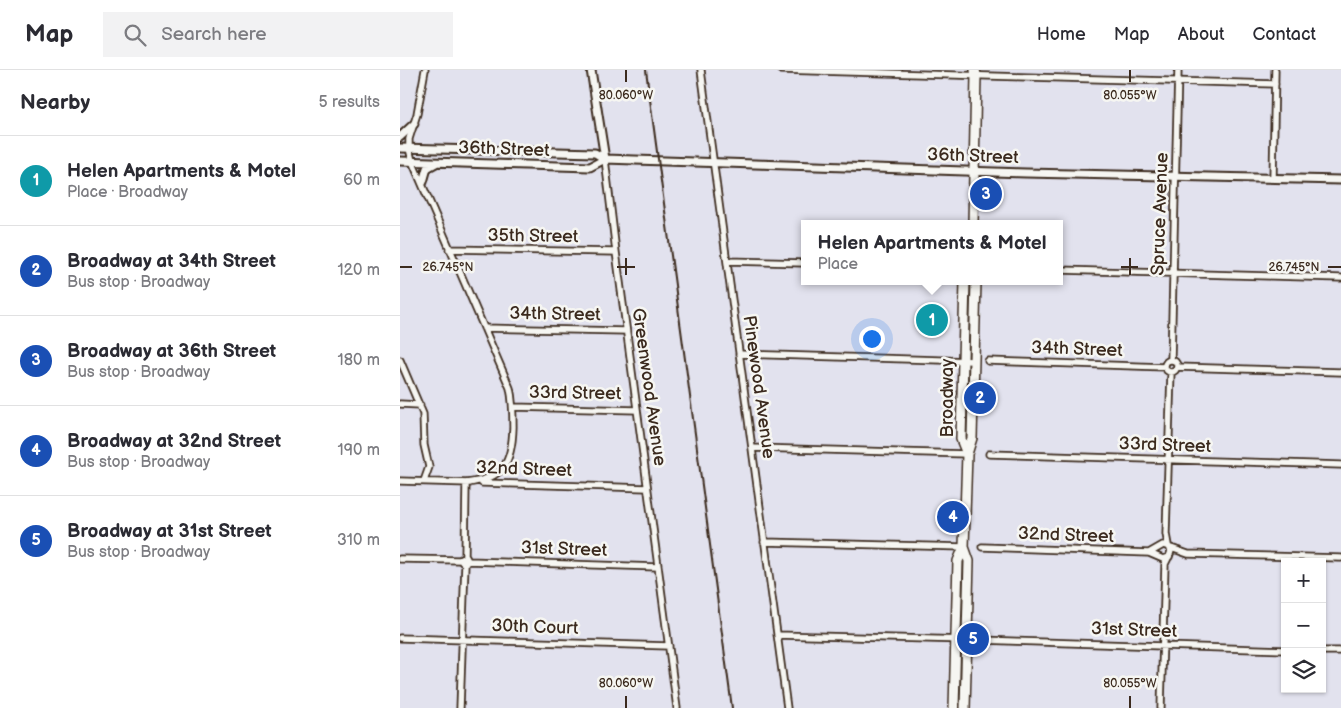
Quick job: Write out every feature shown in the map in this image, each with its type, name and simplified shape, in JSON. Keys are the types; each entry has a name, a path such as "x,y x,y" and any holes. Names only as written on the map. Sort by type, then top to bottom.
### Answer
{"main road":[{"path":"973,220 976,72"},
{"name":"Broadway","path":"965,285 961,439 967,454"},
{"name":"Broadway","path":"965,708 969,562 964,546 967,454 972,438 976,285"},
{"name":"Broadway","path":"954,708 958,561 964,546"}],"street":[{"path":"425,70 409,139 412,161 510,388 513,407 513,443 511,454 506,463 500,472 492,478 466,483 460,708"},
{"name":"Greenwood Avenue","path":"591,70 605,159 626,331 677,708"},
{"name":"Pinewood Avenue","path":"701,70 786,708"},
{"path":"781,70 976,72 1178,82 1275,84"},
{"name":"Spruce Avenue","path":"1171,360 1178,70"},
{"path":"1273,178 1275,70"},
{"path":"400,137 414,124"},
{"name":"36th Street","path":"400,148 595,153 605,159"},
{"name":"36th Street","path":"400,161 590,166 605,159 1341,180"},
{"path":"422,182 427,168 437,162"},
{"name":"35th Street","path":"449,249 616,252"},
{"path":"727,261 801,263"},
{"path":"1063,270 1341,278"},
{"name":"34th Street","path":"484,328 626,331"},
{"path":"739,354 974,361"},
{"path":"400,360 424,418 424,445 429,467 424,481"},
{"path":"1171,372 1167,371 1165,367 1166,362 1171,360 1176,362 1177,367"},
{"name":"34th Street","path":"988,361 1165,367"},
{"path":"1177,367 1341,372"},
{"path":"1171,372 1175,371 1177,367"},
{"path":"1161,708 1171,372"},
{"path":"400,404 420,405"},
{"name":"33rd Street","path":"513,407 637,410"},
{"path":"752,448 967,454"},
{"name":"33rd Street","path":"989,454 1341,465"},
{"name":"32nd Street","path":"400,481 647,488"},
{"path":"764,542 964,546"},
{"name":"32nd Street","path":"982,547 1341,558"},
{"name":"31st Street","path":"400,559 658,567"},
{"path":"777,635 967,640"},
{"name":"30th Court","path":"400,638 669,646"},
{"name":"31st Street","path":"982,640 1281,650"},
{"path":"1326,651 1341,651"}],"railway":[{"path":"646,70 732,708"}],"place":[{"name":"Broadway at 36th Street","path":"986,194"},
{"name":"Helen Apartments & Motel","path":"932,320"},
{"name":"Broadway at 34th Street","path":"980,398"},
{"name":"Broadway at 32nd Street","path":"953,517"},
{"name":"Broadway at 31st Street","path":"973,639"}]}
